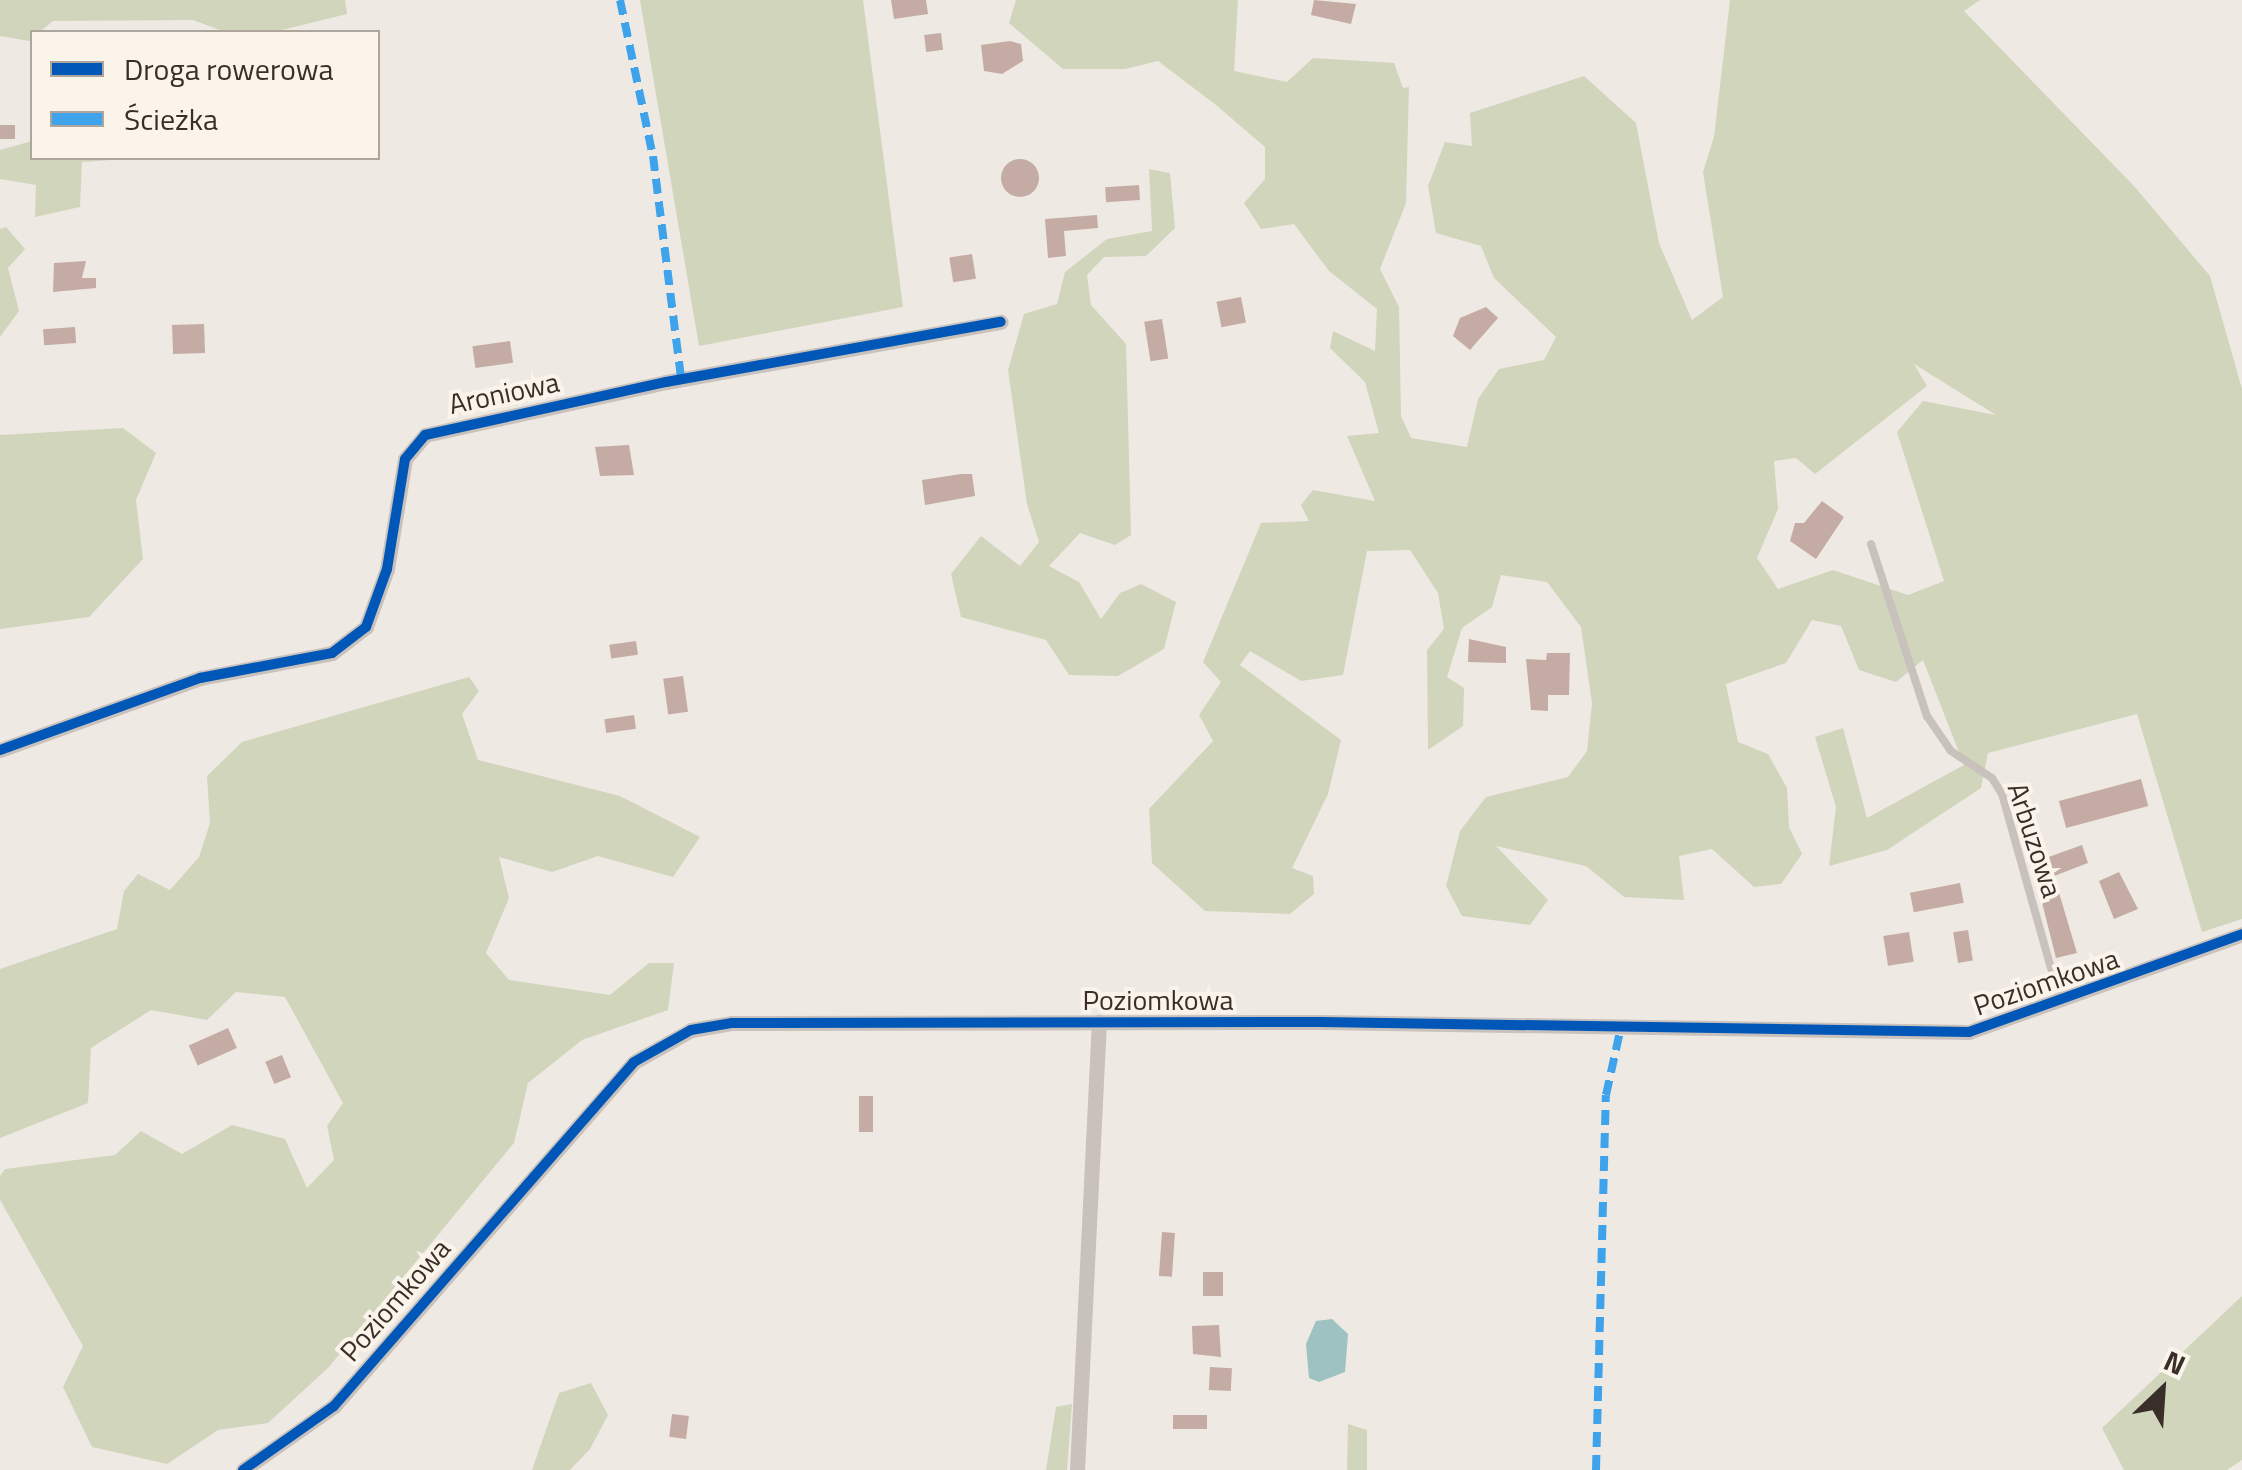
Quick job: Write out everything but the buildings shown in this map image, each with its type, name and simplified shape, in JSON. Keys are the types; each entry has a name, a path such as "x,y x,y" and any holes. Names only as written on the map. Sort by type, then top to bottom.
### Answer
{"street":[{"name":"Aroniowa","path":"0,750 200,678 332,653 366,627 387,569 405,459 425,435 666,382 1000,322"},
{"name":"Poziomkowa","path":"243,1470 334,1406 608,1092 660,1043 732,1022 1969,1032 2061,1004 2242,934"},
{"path":"1077,1470 1099,1022"}],"lane":[{"name":"Arbuzowa","path":"1871,544 1927,716 1951,751 1992,778 2002,794 2061,1004"}],"green space":[{"path":"0,0 345,0 347,14 282,30 220,30 193,20 53,21 42,30 30,30 29,41 0,36"},
{"path":"640,0 863,0 903,307 699,346"},
{"path":"1016,0 1238,0 1234,71 1287,82 1313,58 1394,63 1403,88 1409,87 1406,203 1380,269 1399,307 1401,416 1411,438 1467,447 1478,399 1499,369 1544,360 1556,337 1494,278 1481,246 1436,233 1428,186 1445,142 1472,146 1470,113 1584,76 1636,123 1659,243 1692,320 1723,297 1703,172 1714,137 1730,0 1980,0 1964,11 2134,186 2210,276 2242,389 2242,919 2202,932 2137,714 1988,753 1981,788 1887,850 1829,866 1836,807 1815,737 1843,728 1867,818 1964,765 1923,660 1896,682 1859,670 1841,626 1812,620 1786,663 1726,684 1738,742 1768,754 1787,788 1789,827 1802,854 1781,884 1754,887 1712,849 1679,856 1684,900 1624,897 1586,866 1496,846 1548,900 1530,925 1462,916 1446,886 1460,831 1486,797 1568,777 1587,751 1592,703 1581,627 1547,582 1501,575 1492,607 1462,628 1447,677 1464,688 1463,726 1428,750 1427,650 1444,629 1438,593 1410,550 1367,551 1343,675 1301,681 1250,651 1240,665 1341,740 1328,794 1292,868 1313,876 1314,894 1290,914 1205,911 1152,863 1149,809 1213,741 1199,715 1221,682 1203,662 1261,523 1309,521 1301,505 1313,490 1375,501 1347,436 1379,433 1365,382 1330,348 1333,331 1375,351 1377,309 1329,271 1294,224 1261,229 1244,203 1265,179 1265,147 1216,105 1158,61 1125,69 1063,69 1009,23","holes":["1914,364 1996,415 1923,401 1897,432 1944,581 1908,595 1833,570 1778,589 1757,558 1778,509 1774,461 1796,458 1815,474 1927,386"]},
{"path":"30,142 30,160 112,160 82,162 80,207 35,217 36,185 0,179 0,150"},
{"path":"1149,169 1170,173 1175,228 1146,256 1104,257 1087,275 1091,305 1126,344 1131,535 1115,545 1080,533 1049,566 1079,582 1101,619 1120,593 1141,584 1176,602 1164,649 1118,676 1069,675 1046,640 961,617 951,574 981,536 1020,566 1039,542 1027,504 1008,370 1024,314 1057,304 1065,272 1107,239 1152,231"},
{"path":"6,227 25,249 8,268 19,311 0,337 0,229"},
{"path":"123,428 156,453 136,500 143,559 89,617 0,629 0,435"},
{"path":"469,677 479,691 462,714 478,760 620,796 700,837 673,877 598,856 552,872 499,857 509,898 486,953 509,980 610,995 649,963 674,963 668,1010 582,1040 528,1083 514,1143 328,1368 268,1423 218,1430 167,1464 92,1447 63,1387 83,1346 0,1200 0,1176 5,1169 115,1155 141,1131 182,1154 232,1125 285,1139 307,1188 334,1160 327,1126 343,1103 285,997 236,992 207,1020 151,1010 91,1048 88,1103 0,1138 0,969 117,929 124,891 138,874 170,890 199,857 210,823 207,776 242,742"},
{"path":"2242,1296 2242,1460 2227,1470 2124,1470 2102,1428"},
{"path":"591,1383 608,1415 590,1449 570,1470 532,1470 559,1393"},
{"path":"1072,1404 1067,1470 1046,1470 1056,1407"},
{"path":"1348,1424 1367,1430 1367,1470 1347,1470"}],"water":[{"path":"1332,1319 1348,1334 1345,1372 1319,1382 1309,1378 1306,1344 1316,1321"}],"marked path":[{"path":"620,0 653,156 681,379"},
{"path":"1596,1470 1606,1095 1621,1027"}],"cycle path":[{"path":"0,750 200,678 332,653 366,627 387,569 405,459 425,435 666,382 1001,322"},
{"path":"243,1470 334,1406 634,1062 691,1030 732,1023 1321,1022 1969,1032 2242,934"}]}
